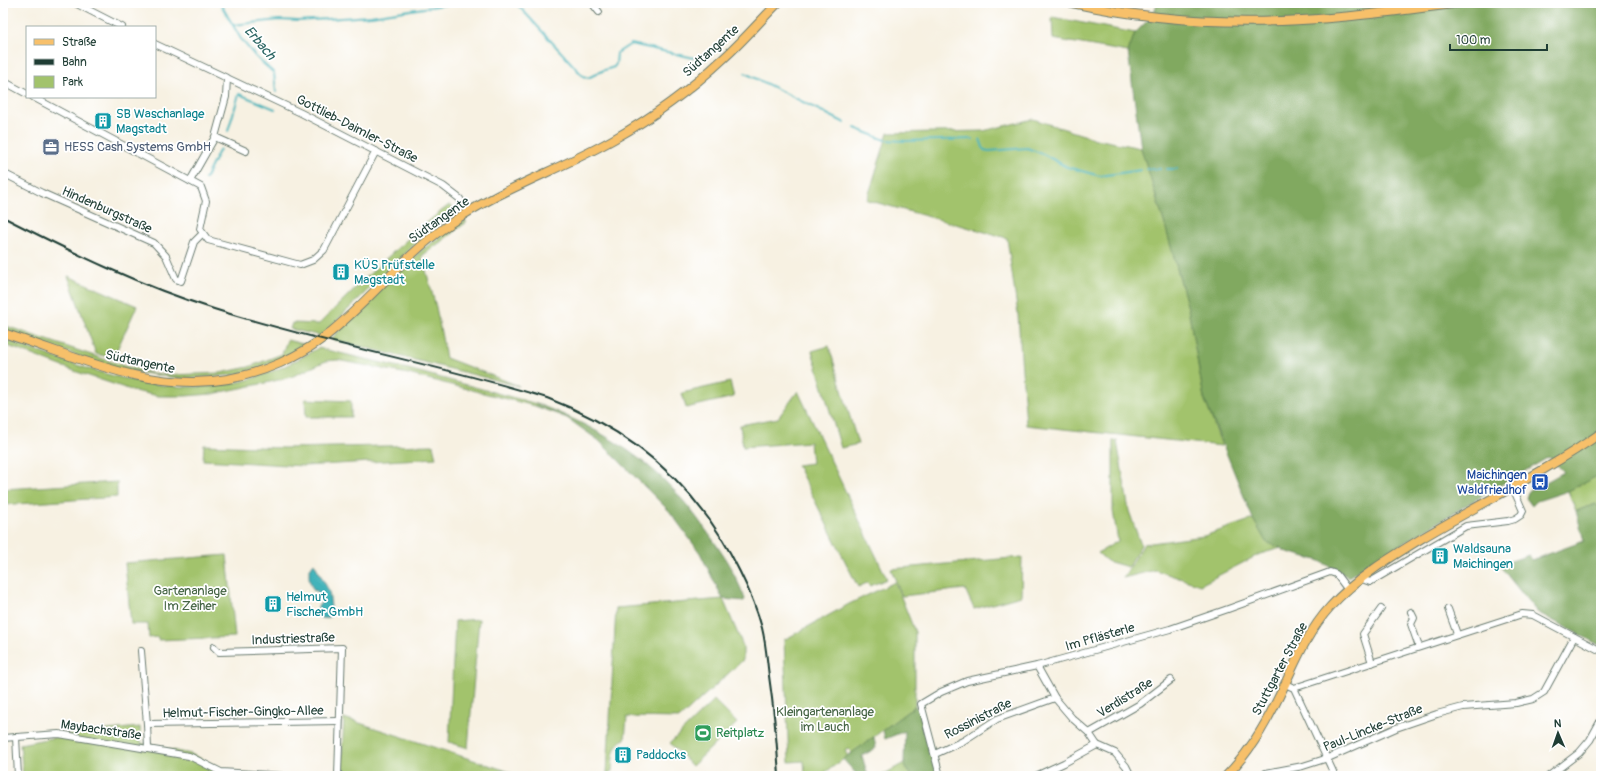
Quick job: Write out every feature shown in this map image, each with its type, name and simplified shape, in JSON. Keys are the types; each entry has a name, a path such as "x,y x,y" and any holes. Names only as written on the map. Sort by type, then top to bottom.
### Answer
{"main road":[{"name":"Südtangente","path":"3,333 117,372 145,378 184,383 206,382 249,374 282,362 301,352 325,336 363,302 411,254 426,241 468,212 511,189 589,152 648,118 685,91 722,60 778,3"},
{"path":"1072,3 1160,18 1246,22 1316,19 1462,3"},
{"name":"Stuttgarter Straße","path":"1226,776 1243,758 1261,731 1304,645 1316,625 1329,609 1348,590 1408,547 1467,512 1513,488 1559,461 1601,433"}],"street":[{"path":"75,3 120,26"},
{"path":"592,3 599,12"},
{"name":"Gottlieb-Daimler-Straße","path":"156,44 302,113 443,186 460,199 468,212"},
{"path":"190,181 215,137 226,97 226,78"},
{"path":"3,81 26,93"},
{"path":"35,98 201,187 206,201 200,229 202,234 208,240 300,265 313,260 324,250 376,151"},
{"path":"215,137 246,151"},
{"name":"Hindenburgstraße","path":"3,173 42,193 154,243 166,256 176,279 181,281 194,242 202,234"},
{"name":"Stuttgarter Straße","path":"1362,579 1370,582 1466,526 1515,519 1521,515 1523,511 1513,488"},
{"name":"Im Pflästerle","path":"940,776 921,704 942,692 967,681 1037,666 1170,629 1330,572 1336,574 1348,590"},
{"path":"1372,663 1363,634 1381,609"},
{"path":"1448,609 1457,634"},
{"path":"1412,612 1414,618 1411,624 1419,648"},
{"path":"1294,688 1522,614 1533,615 1601,651"},
{"name":"Paul-Lincke-Straße","path":"1266,773 1303,766 1328,758 1396,728 1437,714 1463,707 1516,703 1533,699 1544,692 1574,637"},
{"name":"Industriestraße","path":"214,647 219,652 342,648 338,776"},
{"name":"Maybachstraße","path":"141,652 148,748"},
{"name":"Verdistraße","path":"1037,666 1055,698 1072,718 1089,733 1097,745"},
{"name":"Verdistraße","path":"1089,733 1140,704 1172,680"},
{"path":"1285,684 1294,688 1328,758 1335,776"},
{"name":"Rossinistraße","path":"934,754 963,741 997,719 1055,698"},
{"path":"1549,776 1579,753 1590,740 1601,720"},
{"name":"Helmut-Fischer-Gingko-Allee","path":"147,724 339,721"},
{"name":"Maybachstraße","path":"3,738 59,734 189,756 221,772 284,776"},
{"path":"16,737 18,776"},
{"path":"1036,776 1097,745 1115,753 1126,766 1131,776"}],"green space":[{"path":"1157,3 1601,3 1601,474 1568,491 1537,501 1532,506 1526,498 1528,492 1564,472 1549,457 1348,577 1320,561 1284,551 1281,548 1266,542 1253,519 1204,398 1188,308 1165,225 1141,148 1128,52 1135,33 1154,14"},
{"path":"1052,17 1135,33 1128,52 1053,39"},
{"path":"1033,119 1096,139 1141,148 1165,225 1188,308 1204,398 1222,446 1026,425 1018,315 1007,238 867,200 888,133 983,131"},
{"path":"449,205 454,209 449,218 420,239 321,336 290,329 292,323 319,324 398,248"},
{"path":"465,220 467,222 422,256 436,307 446,358 519,386 331,339 381,288 423,249"},
{"path":"68,276 137,306 113,358 96,354"},
{"path":"3,325 124,366 150,373 173,375 220,373 249,367 282,354 287,340 307,345 276,361 258,368 232,375 184,379 117,369 3,330"},
{"path":"3,339 66,361 130,380 162,385 195,387 227,384 260,376 290,364 318,348 408,369 537,404 535,406 408,374 337,360 326,361 291,377 212,394 159,396 134,391 77,372 3,344"},
{"path":"829,346 858,444 841,448 812,351"},
{"path":"730,382 734,397 686,408 682,393"},
{"path":"798,391 887,579 870,586 867,583 858,587 797,465 812,463 810,442 743,447 740,425 778,418"},
{"path":"305,399 351,401 351,417 306,417"},
{"path":"537,404 589,427 607,437 639,459 668,484 691,510 721,552 737,579 745,599 744,601 723,599 700,553 670,512 598,440 567,418 535,406"},
{"path":"1113,440 1117,441 1129,511 1141,545 1128,567 1107,561 1098,553 1118,541 1113,511"},
{"path":"204,445 284,448 433,445 436,458 304,466 203,460"},
{"path":"1601,474 1601,509 1596,504 1576,511 1568,491"},
{"path":"117,482 117,497 3,505 3,489"},
{"path":"1596,504 1601,509 1601,646 1537,612 1499,565 1529,555 1532,560 1584,541 1576,511"},
{"path":"1253,519 1266,541 1281,548 1260,554 1200,585 1155,570 1123,578 1144,544 1204,536"},
{"name":"Gartenanlage Im Zeiher","path":"227,555 235,637 158,640 158,637 149,638 148,624 131,624 125,563"},
{"path":"1022,557 1021,596 974,609 965,589 902,596 891,569"},
{"name":"Kleingartenanlage im Lauch","path":"895,582 915,632 915,706 852,753 848,749 845,751 848,756 820,776 805,776 804,761 789,762 784,640 849,604"},
{"path":"723,599 743,646 743,660 680,718 627,717 625,739 615,748 612,771 607,774 616,608"},
{"path":"479,619 468,748 449,742 455,621"},
{"name":"Reitplatz","path":"714,700 737,723 692,766 670,743"},
{"path":"915,706 921,711 938,776 911,776 904,763 905,731 885,739 883,730"},
{"path":"344,718 504,770 517,776 341,776"},
{"path":"140,727 141,743 191,754 230,773 230,776 23,776 20,744 77,733"},
{"path":"874,737 876,748 862,756 868,776 858,776 843,759"},
{"path":"904,763 911,776 881,776"}],"water":[{"path":"314,563 329,591 332,615 325,618 318,616 318,606 323,601 316,590 314,591 309,577 311,566"}],"waterway":[{"name":"Erbach","path":"220,3 241,39 256,57 274,73 276,92"},
{"path":"233,25 279,20 298,21 371,16 457,3"},
{"path":"516,3 583,76 588,78 614,67 616,64 617,53 631,44 694,58"},
{"path":"745,73 845,123"},
{"path":"228,131 239,94 275,109"},
{"path":"855,128 885,140 906,141 973,139"},
{"path":"980,139 984,150 989,151 1027,148 1043,154 1067,167 1100,176 1141,170"},
{"path":"205,179 220,149"},
{"path":"1146,169 1160,169"},
{"path":"1166,169 1177,169"}],"railway":[{"path":"3,217 107,268 187,300 297,333 464,375 547,398 608,427 636,445 661,466 684,489 705,514 724,542 750,593 760,621 764,640 774,714 779,776"}],"place":[{"name":"SB Waschanlage Magstadt","path":"103,121"},
{"name":"HESS Cash Systems GmbH","path":"51,147"},
{"name":"KÜS Prüfstelle Magstadt","path":"341,272"},
{"name":"Maichingen Waldfriedhof","path":"1540,482"},
{"name":"Waldsauna Maichingen","path":"1440,556"},
{"name":"Helmut Fischer GmbH","path":"273,604"},
{"name":"Reitplatz","path":"703,733"},
{"name":"Paddocks","path":"623,755"}]}
